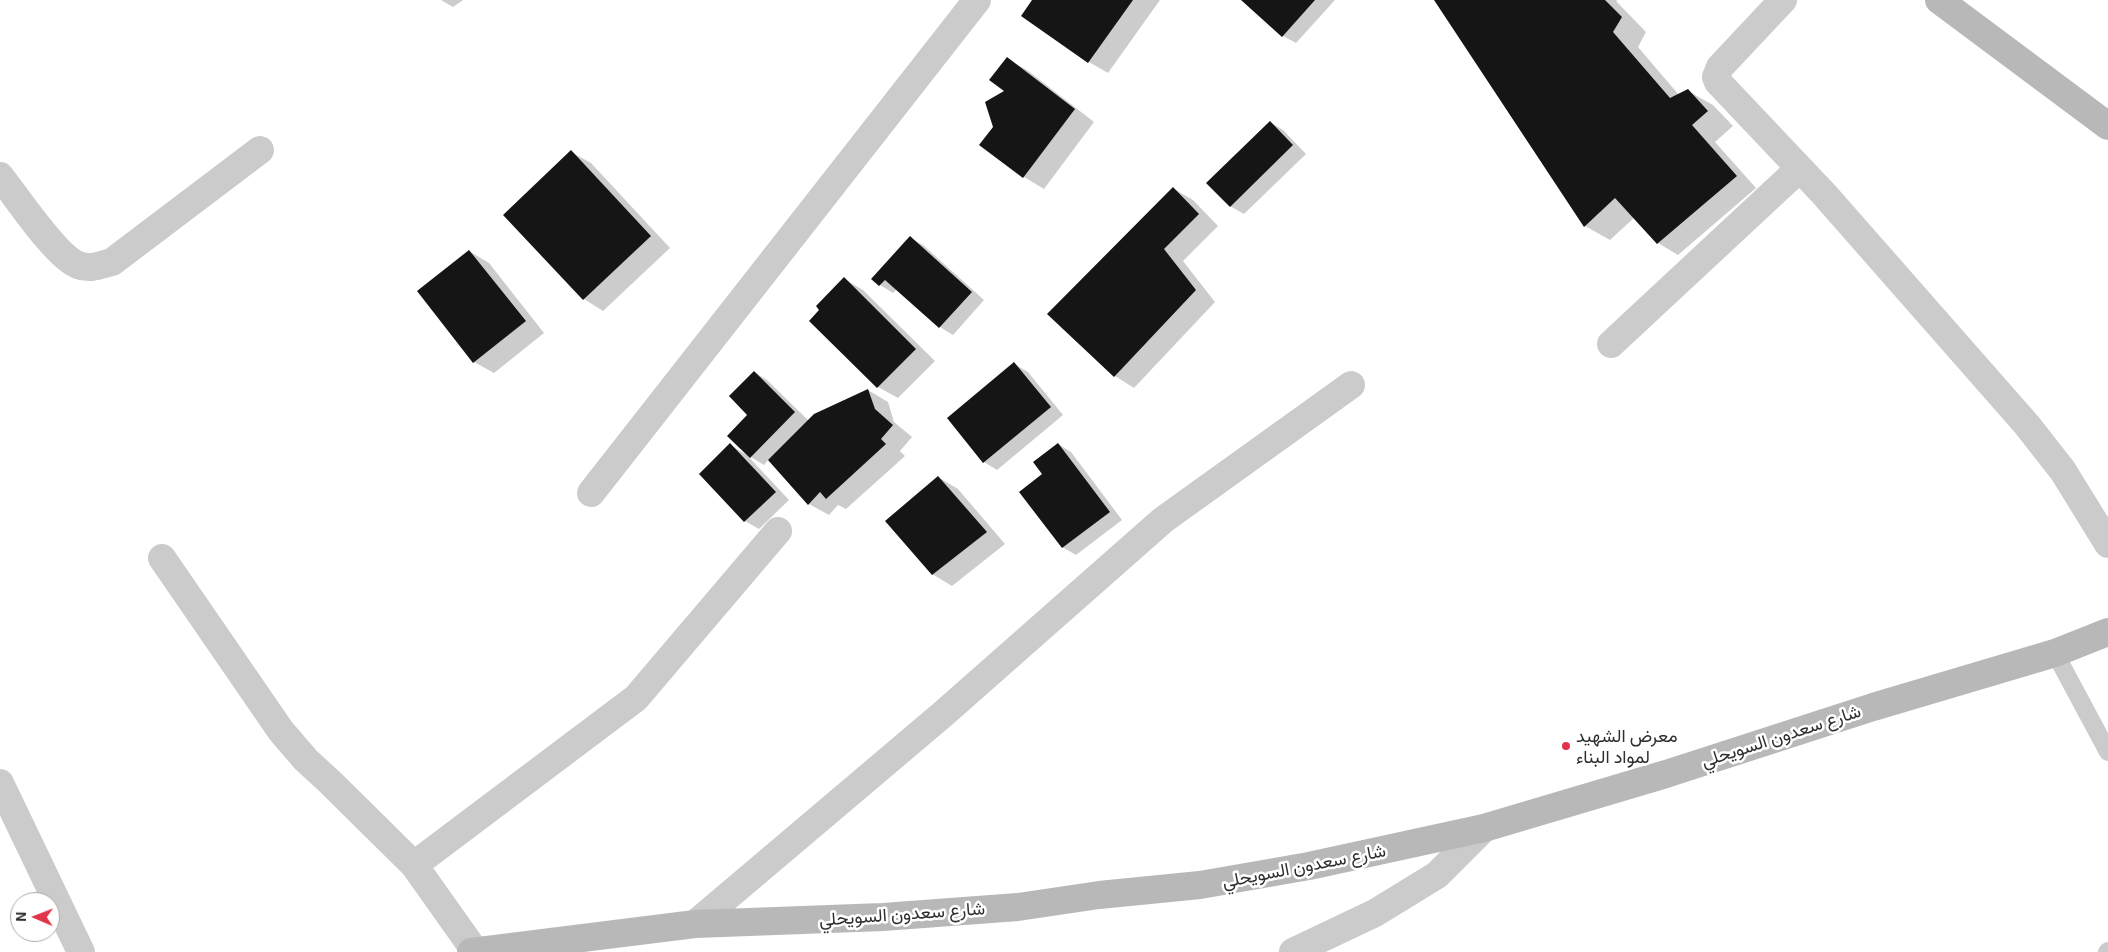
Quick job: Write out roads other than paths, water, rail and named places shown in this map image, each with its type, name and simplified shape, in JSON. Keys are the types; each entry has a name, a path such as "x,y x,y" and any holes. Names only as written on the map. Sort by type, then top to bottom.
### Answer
{"main road":[{"path":"1938,0 2108,126"},
{"name":"شارع سعدون السويحلي","path":"471,952 695,924 883,917 1018,907 1200,885 1309,866 1484,828 1666,774 1873,706 2054,653 2108,632"}],"street":[{"path":"591,493 977,0"},
{"path":"1783,0 1720,67 1716,77 1722,88 1799,168 2027,425 2063,471 2108,544"},
{"path":"0,176 53,246 77,265 93,268 112,262 260,150"},
{"path":"1611,344 1799,168"},
{"path":"695,924 943,714 1163,520 1351,385"},
{"path":"414,865 636,698 778,531"},
{"path":"162,558 281,731 306,760 414,865 476,951"},
{"path":"0,782 81,952"},
{"path":"1293,952 1375,913 1437,875 1484,828"}],"lane":[{"path":"2054,653 2108,752"}],"place":[{"name":"معرض الشهيد لمواد البناء","path":"1566,746"}]}
